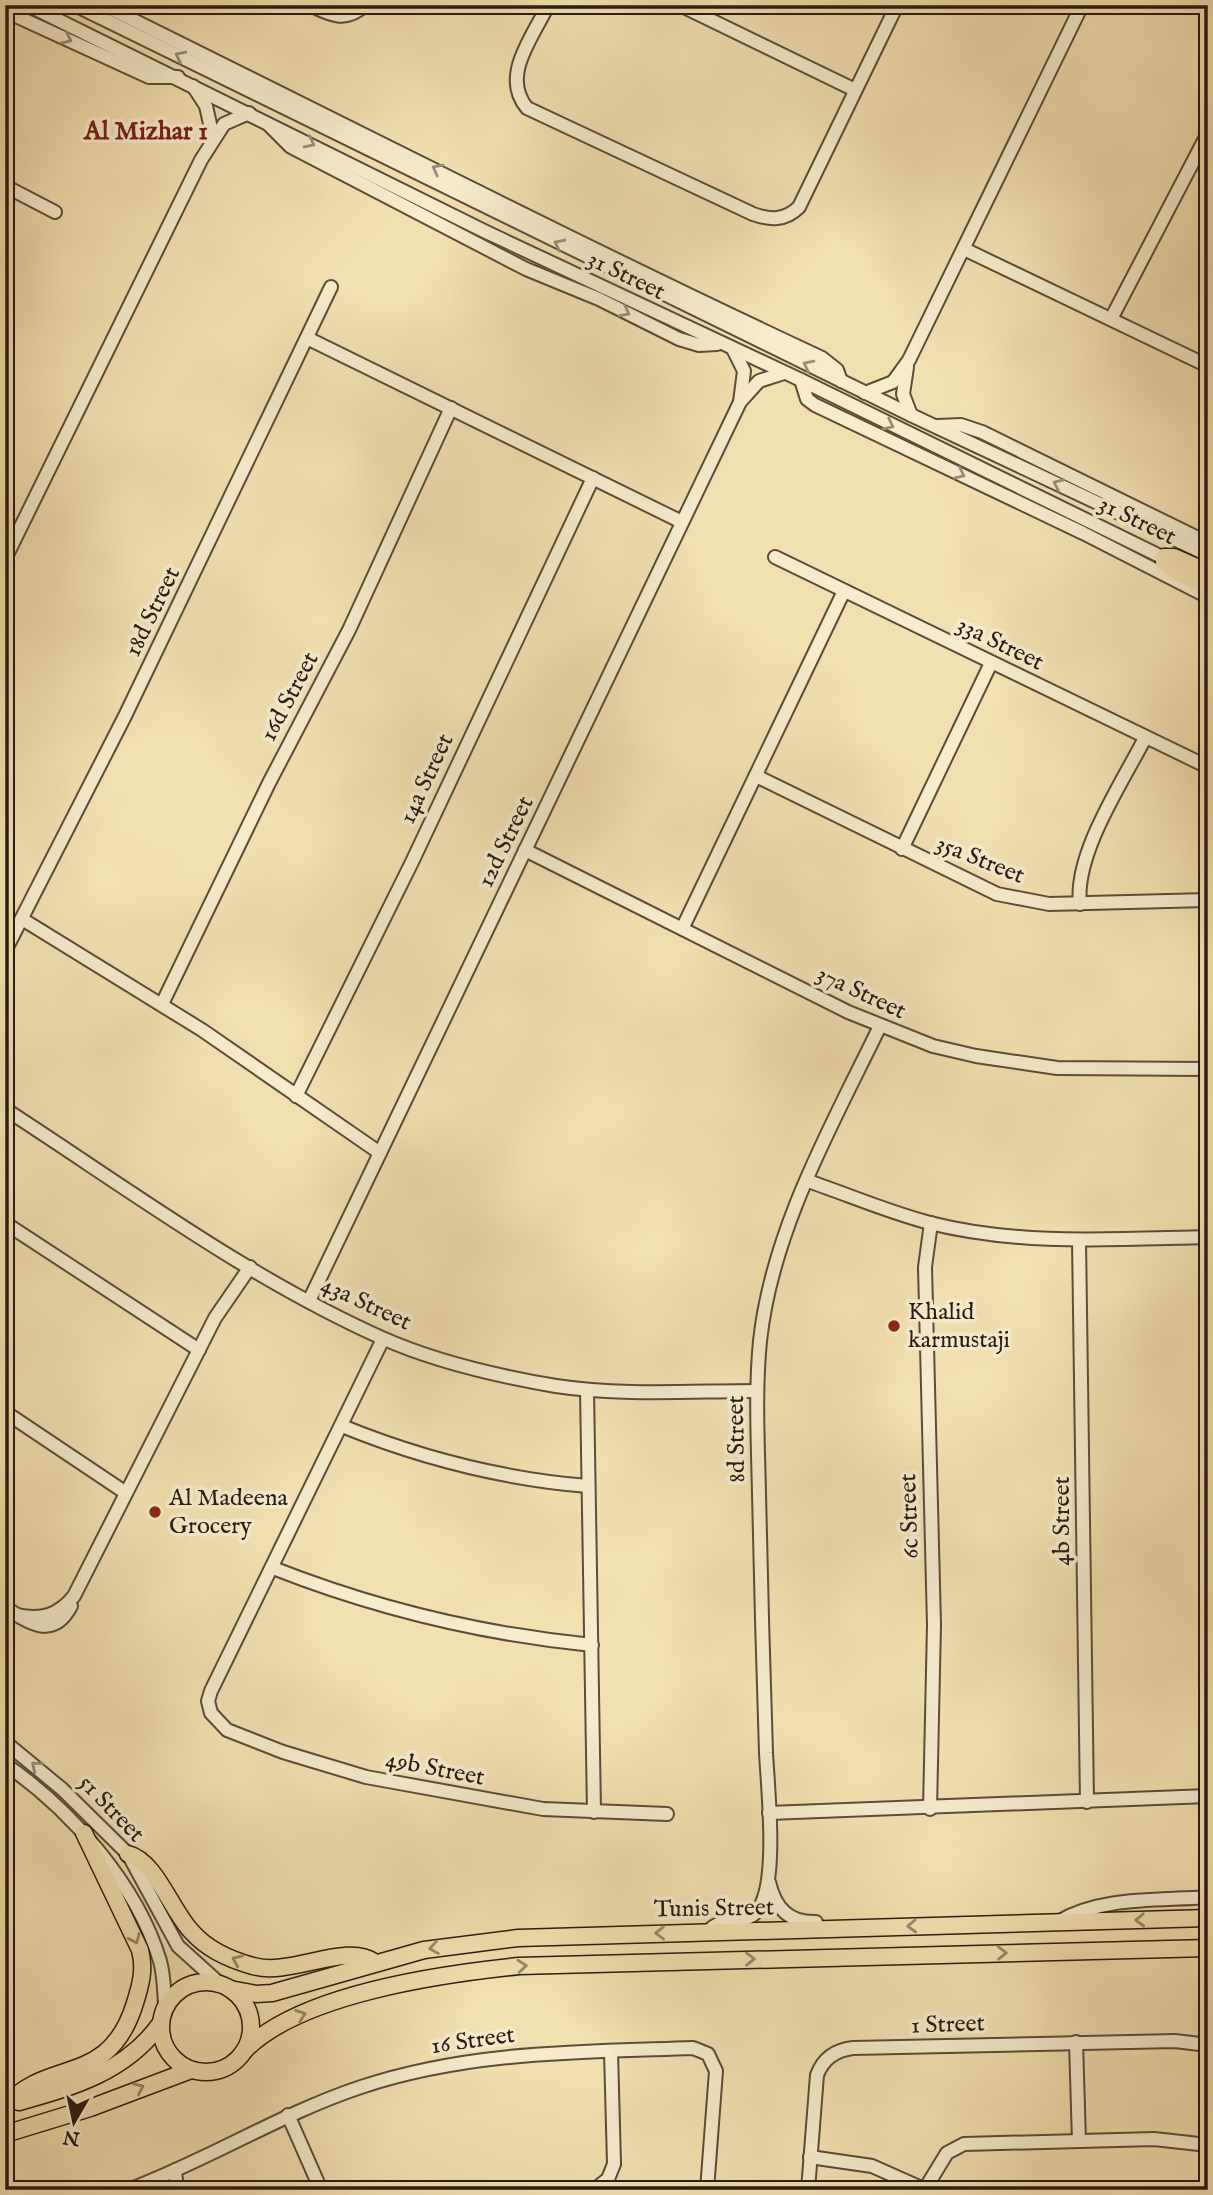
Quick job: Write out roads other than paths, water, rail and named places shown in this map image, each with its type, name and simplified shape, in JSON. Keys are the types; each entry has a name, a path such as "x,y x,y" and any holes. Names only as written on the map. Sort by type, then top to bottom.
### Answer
{"main road":[{"path":"1208,572 1174,558 1164,557 1167,566 1208,589"},
{"path":"6,2105 22,2091 86,2065 106,2052 126,2027 141,1984 143,1967 140,1950 84,1833"},
{"path":"128,1854 145,1863 185,1925 197,1938 247,1964 279,1969 354,1955 374,1962"},
{"name":"Tunis Street","path":"225,1986 256,1994 272,1993 424,1950 518,1938 1208,1918"},
{"path":"1179,1949 1208,1942"},
{"name":"Tunis Street","path":"244,2051 277,2025 325,2006 415,1982 494,1968 593,1961 1208,1948"},
{"path":"196,1983 225,1986 248,2010 250,2031 244,2051 234,2062 221,2070 191,2070 172,2057 161,2036 160,2024 166,2004 185,1987 196,1983"},
{"path":"6,2105 108,2072 136,2052 160,2024"},
{"path":"5,2134 70,2115 191,2070"}],"street":[{"name":"31 Street","path":"28,5 484,231 719,344 801,380 1208,580"},
{"name":"31 Street","path":"75,5 865,393 1208,555"},
{"path":"103,5 428,164 492,200 822,358 837,370 841,381"},
{"path":"310,5 337,17 360,9"},
{"path":"548,5 516,71 517,93 527,108 545,119 753,214 774,219 785,217 803,200 897,5"},
{"path":"680,5 855,90"},
{"path":"865,393 893,382 909,360 1082,5"},
{"path":"5,11 149,76 184,80 205,106 212,133"},
{"path":"6,557 227,102 247,98 317,131 339,133"},
{"path":"201,160 224,124 249,113"},
{"path":"1111,319 1208,133"},
{"path":"5,186 55,212"},
{"path":"964,249 1208,366"},
{"name":"18d Street","path":"5,951 125,716 331,287"},
{"path":"307,338 682,522"},
{"name":"12d Street","path":"733,349 744,371 740,402"},
{"path":"909,360 902,388 911,415"},
{"name":"12d Street","path":"309,1301 740,402 759,381 784,373"},
{"path":"801,380 811,403 1083,533 1208,597"},
{"name":"16d Street","path":"162,1004 272,776 349,630 452,408"},
{"path":"936,426 961,425 982,432 1208,543"},
{"name":"14a Street","path":"296,1096 412,862 593,478"},
{"path":"1184,532 1194,548"},
{"name":"33a Street","path":"775,557 1208,767"},
{"path":"683,927 844,591"},
{"path":"902,849 991,663"},
{"path":"1080,904 1079,881 1086,861 1145,738"},
{"name":"35a Street","path":"756,776 997,894 1049,904 1208,901"},
{"name":"37a Street","path":"525,850 683,927 811,994 880,1026 933,1046 1015,1063 1079,1069 1208,1069"},
{"path":"22,919 162,1004 380,1153"},
{"name":"8d Street","path":"708,1932 717,1923 739,1922 754,1915 765,1897 768,1876 769,1813 757,1391 761,1339 770,1286 787,1230 880,1026"},
{"name":"43a Street","path":"5,1109 245,1264 383,1339 484,1371 587,1390 757,1391"},
{"path":"808,1181 931,1223 1006,1236 1079,1240 1208,1237"},
{"path":"5,1223 156,1323 201,1346"},
{"name":"6c Street","path":"930,1809 934,1625 925,1267 931,1223"},
{"name":"4b Street","path":"1079,1240 1087,1802"},
{"path":"11,1611 48,1621 74,1596 245,1264"},
{"path":"383,1339 273,1568 325,1589 432,1621 501,1634 592,1645"},
{"path":"587,1390 594,1812"},
{"path":"5,1412 128,1489"},
{"path":"342,1426 390,1446 453,1465 542,1482 589,1486"},
{"name":"49b Street","path":"273,1568 211,1690 208,1701 211,1713 227,1730 283,1752 366,1777 485,1801 594,1812 667,1814"},
{"name":"51 Street","path":"5,1742 62,1789 128,1854 178,1946 225,1986"},
{"name":"51 Street","path":"5,1764 84,1833 124,1888 158,1953 166,2004"},
{"path":"769,1813 930,1809 1208,1796"},
{"name":"8d Street","path":"768,1876 775,1901 790,1918 806,1922 834,1922 846,1929"},
{"path":"1056,1923 1072,1913 1105,1905 1208,1897"},
{"name":"1 Street","path":"808,2190 817,2075 826,2060 838,2051 1076,2042 1175,2041 1208,2045"},
{"path":"1076,2042 1079,2141"},
{"name":"16 Street","path":"128,2190 175,2171 288,2115 363,2086 457,2062 527,2054 692,2048 711,2058 716,2071 708,2190"},
{"path":"594,2190 608,2179 614,2164 611,2051"},
{"path":"288,2115 321,2190"},
{"path":"810,2157 872,2166 925,2190 947,2153 964,2144 1165,2139 1208,2145"},
{"path":"175,2171 177,2190"}],"place":[{"name":"Khalid karmustaji","path":"894,1326"},
{"name":"Al Madeena Grocery","path":"155,1512"}],"district":[{"name":"Al Mizhar 1","path":"146,131"}]}
